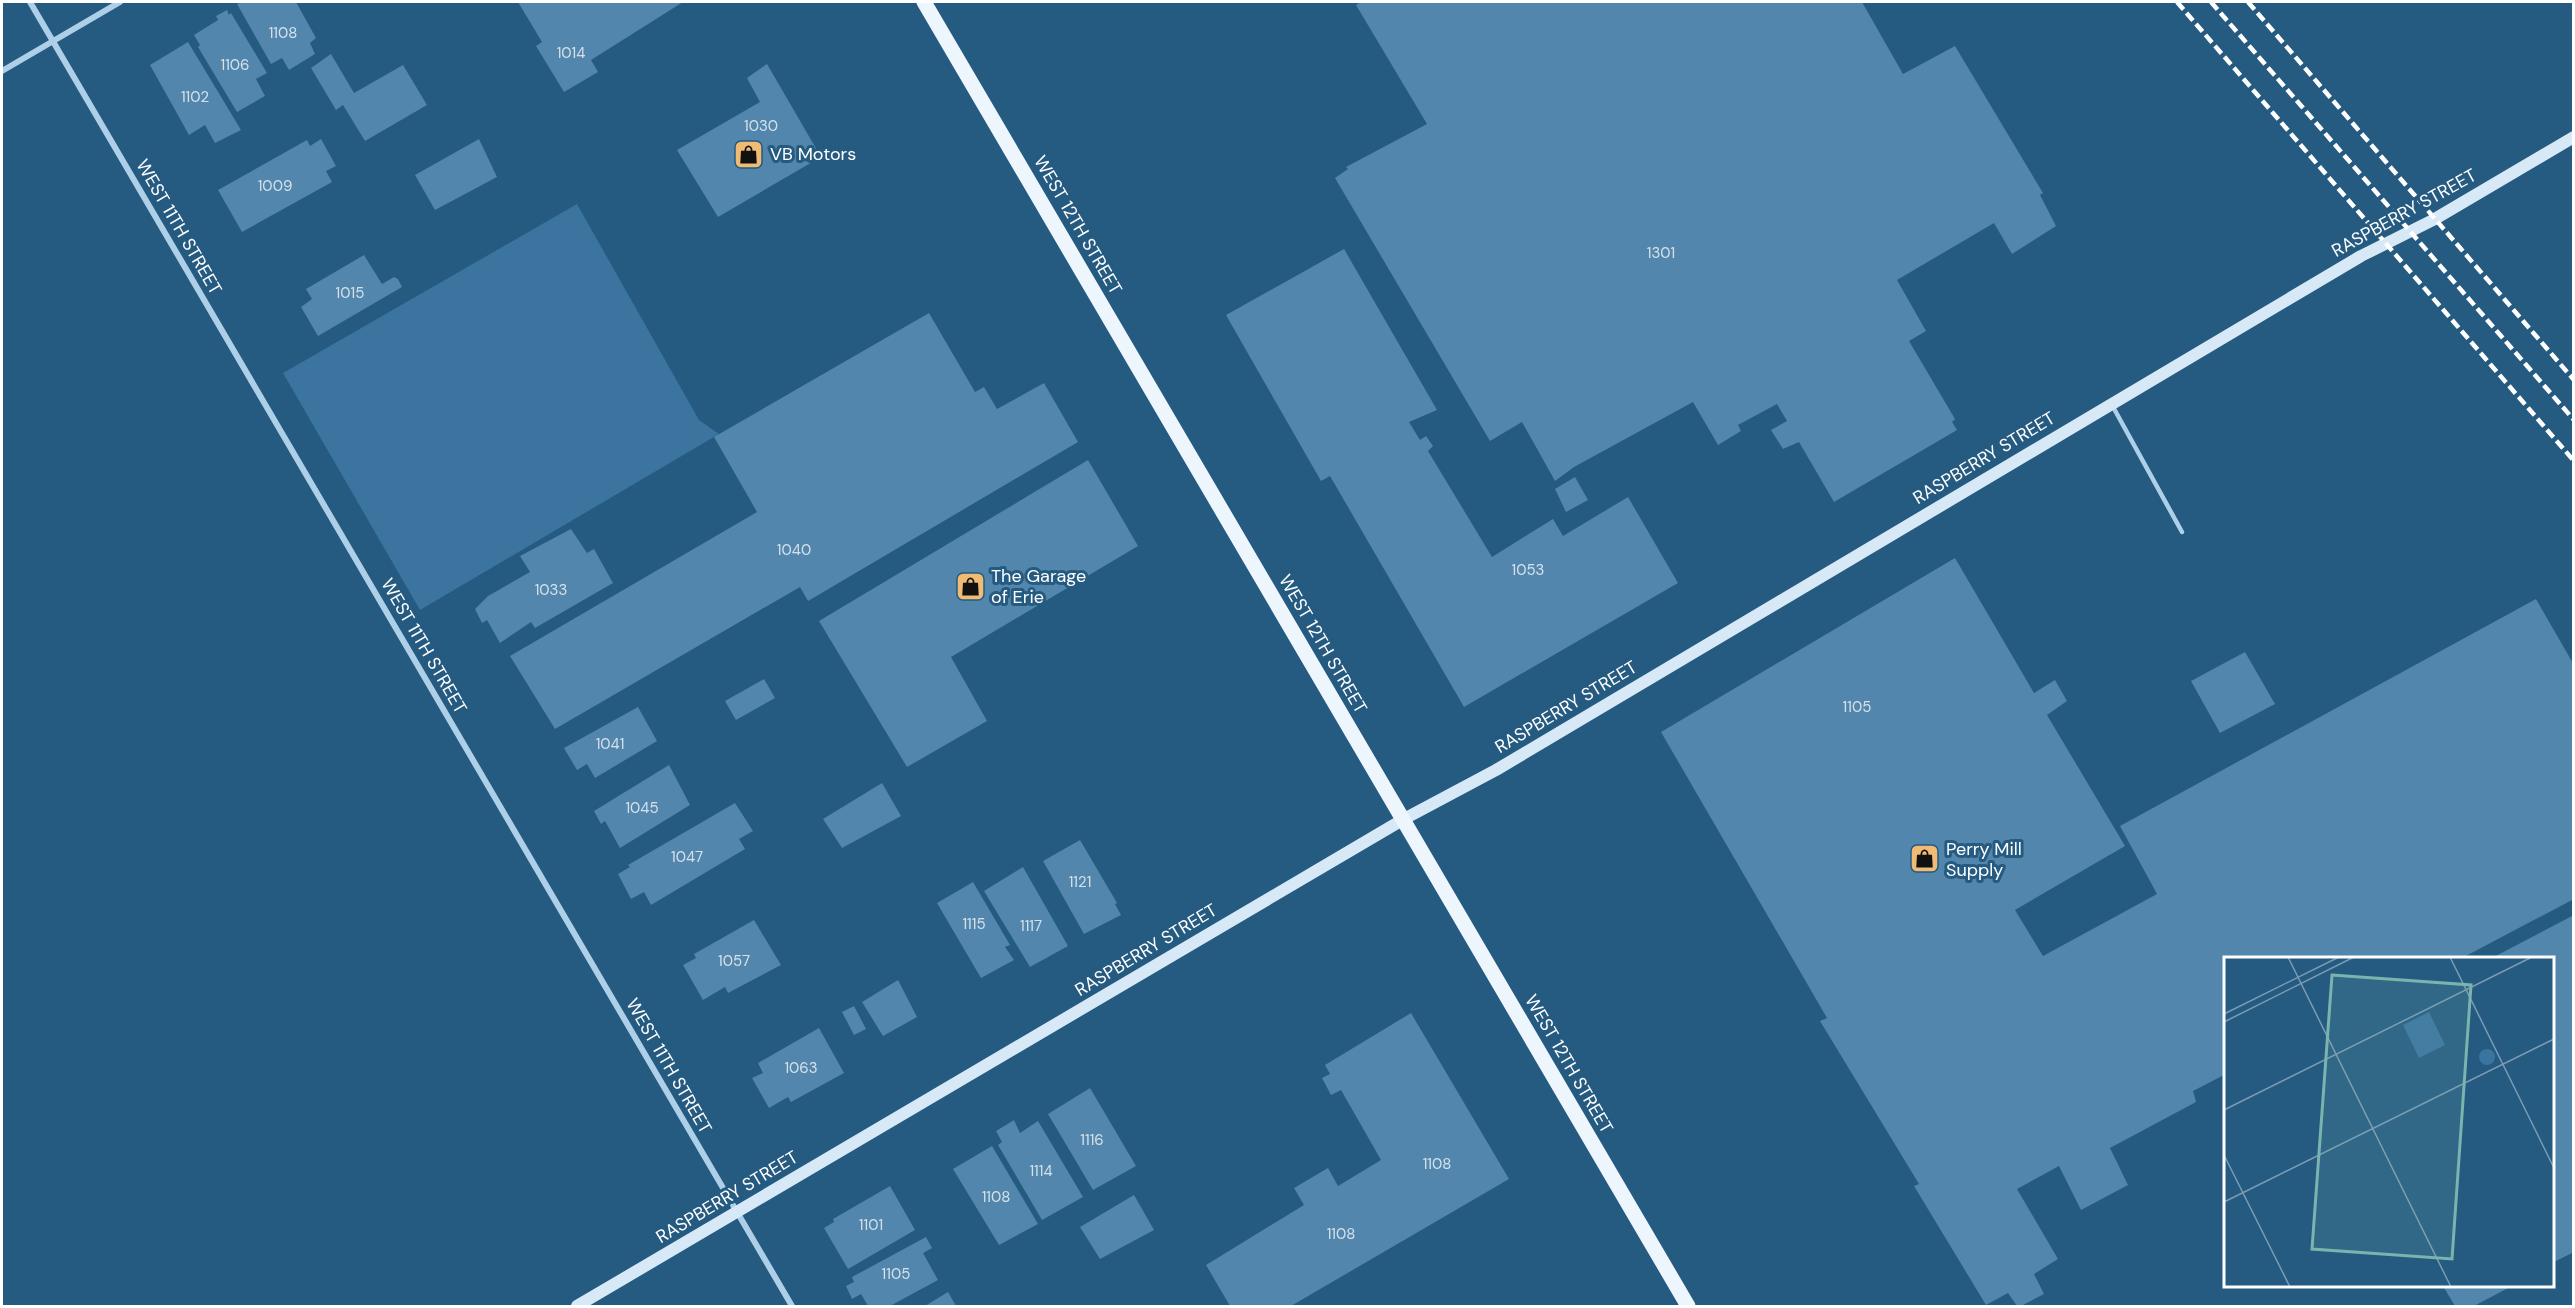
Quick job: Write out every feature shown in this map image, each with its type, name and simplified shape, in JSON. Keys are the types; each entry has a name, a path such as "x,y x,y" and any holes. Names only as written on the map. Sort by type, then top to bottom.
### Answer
{"main road":[{"name":"WEST 12TH STREET","path":"924,2 1688,1306"}],"street":[{"name":"WEST 11TH STREET","path":"30,2 792,1306"},
{"path":"2,71 120,2"},
{"name":"RASPBERRY STREET","path":"577,1306 1404,819 1496,770 2361,256 2433,220 2574,137"}],"lane":[{"path":"2111,403 2182,532"}],"shaded area":[{"path":"577,204 699,420 719,434 420,610 283,373"}],"building":[{"path":"242,2 296,2 316,38 310,43 315,54 289,70 282,58 271,64 237,4"},
{"path":"518,2 683,2 591,60 598,72 564,92 536,46 542,42"},
{"path":"1361,2 1862,2 1903,74 1955,46 2043,193 2040,195 2056,226 2012,254 1994,223 1897,280 1926,331 1909,341 1955,419 1952,422 1957,430 1834,502 1799,442 1783,449 1771,430 1787,421 1777,404 1738,425 1741,431 1718,445 1693,402 1574,467 1555,481 1522,422 1490,441 1335,178 1348,169 1346,167 1427,124 1356,5"},
{"path":"227,10 267,73 256,79 265,96 237,112 198,47 200,45 194,35 218,20 216,16"},
{"path":"188,42 241,130 215,143 205,125 189,135 150,65"},
{"path":"331,54 354,93 403,65 427,105 365,141 343,105 336,110 311,68"},
{"path":"767,64 821,157 718,217 677,150 760,102 747,78"},
{"path":"321,139 336,166 326,171 332,182 242,232 218,190 307,140 310,146"},
{"path":"479,139 497,177 435,210 415,175"},
{"path":"1344,249 1437,410 1409,422 1420,440 1426,436 1433,446 1428,451 1492,557 1553,519 1563,536 1628,497 1678,583 1464,707 1330,476 1321,481 1226,315"},
{"path":"364,255 382,284 394,277 398,279 402,287 318,336 301,307 312,299 306,289"},
{"path":"929,313 975,392 984,387 997,409 1044,383 1078,442 808,601 800,587 555,729 510,656 757,512 714,437"},
{"path":"1088,460 1138,546 951,657 987,721 907,767 819,621"},
{"path":"1575,477 1588,500 1566,512 1555,489"},
{"path":"571,529 587,553 594,549 613,583 535,628 531,622 500,643 487,620 482,623 475,609 488,596 530,572 520,556"},
{"path":"1955,558 2034,693 2055,680 2067,701 2047,715 2125,846 2015,910 2043,956 2157,894 2120,826 2536,599 2574,665 2574,899 2464,957 2224,957 2224,1075 2193,1091 2196,1102 2110,1148 2128,1185 2081,1210 2059,1166 2017,1189 2058,1259 2034,1274 2044,1294 2017,1306 2008,1293 1986,1305 1914,1186 1919,1184 1820,1021 1827,1018 1661,732"},
{"path":"2245,652 2275,704 2220,733 2191,681"},
{"path":"764,679 775,698 736,720 725,701"},
{"path":"638,707 657,741 595,778 587,764 577,770 564,748"},
{"path":"669,765 690,805 620,848 605,821 601,824 594,811"},
{"path":"882,783 901,816 842,848 823,819"},
{"path":"735,803 753,831 739,839 745,849 651,905 644,892 631,899 618,874 630,867 628,865"},
{"path":"1080,840 1117,903 1115,904 1121,915 1084,934 1043,861"},
{"path":"1023,867 1068,946 1030,967 984,891"},
{"path":"973,882 1010,945 1005,947 1014,960 981,978 937,903"},
{"path":"2574,915 2574,1252 2554,1262 2554,957 2494,957"},
{"path":"754,920 781,965 728,993 725,987 703,1000 683,965 696,958 694,954"},
{"path":"898,980 917,1017 883,1036 862,1002"},
{"path":"854,1006 866,1029 854,1035 842,1012"},
{"path":"1411,1013 1509,1179 1291,1306 1230,1306 1206,1265 1304,1205 1294,1188 1328,1168 1338,1186 1381,1160 1341,1090 1331,1095 1322,1078 1330,1074 1325,1065"},
{"path":"819,1028 844,1073 791,1102 788,1097 769,1108 752,1078 763,1073 758,1063"},
{"path":"1090,1088 1136,1166 1093,1190 1048,1114"},
{"path":"1014,1120 1020,1133 1038,1121 1083,1197 1042,1220 998,1145 1002,1142 996,1131"},
{"path":"992,1146 1038,1224 999,1245 953,1169"},
{"path":"890,1186 915,1230 848,1269 824,1228 834,1222 833,1219"},
{"path":"1134,1195 1154,1230 1100,1259 1080,1227"},
{"path":"926,1237 932,1248 923,1253 938,1280 890,1306 868,1306 861,1294 852,1299 846,1286 854,1282 852,1277"},
{"path":"2444,1287 2510,1287 2474,1306 2455,1306"},
{"path":"948,1292 956,1306 925,1306"}],"railway":[{"path":"2177,2 2574,461"},
{"path":"2211,2 2574,420"},
{"path":"2248,2 2574,380"}],"place":[{"name":"VB Motors","path":"749,154"},
{"name":"The Garage of Erie","path":"970,586"},
{"name":"Perry Mill Supply","path":"1925,859"}]}
